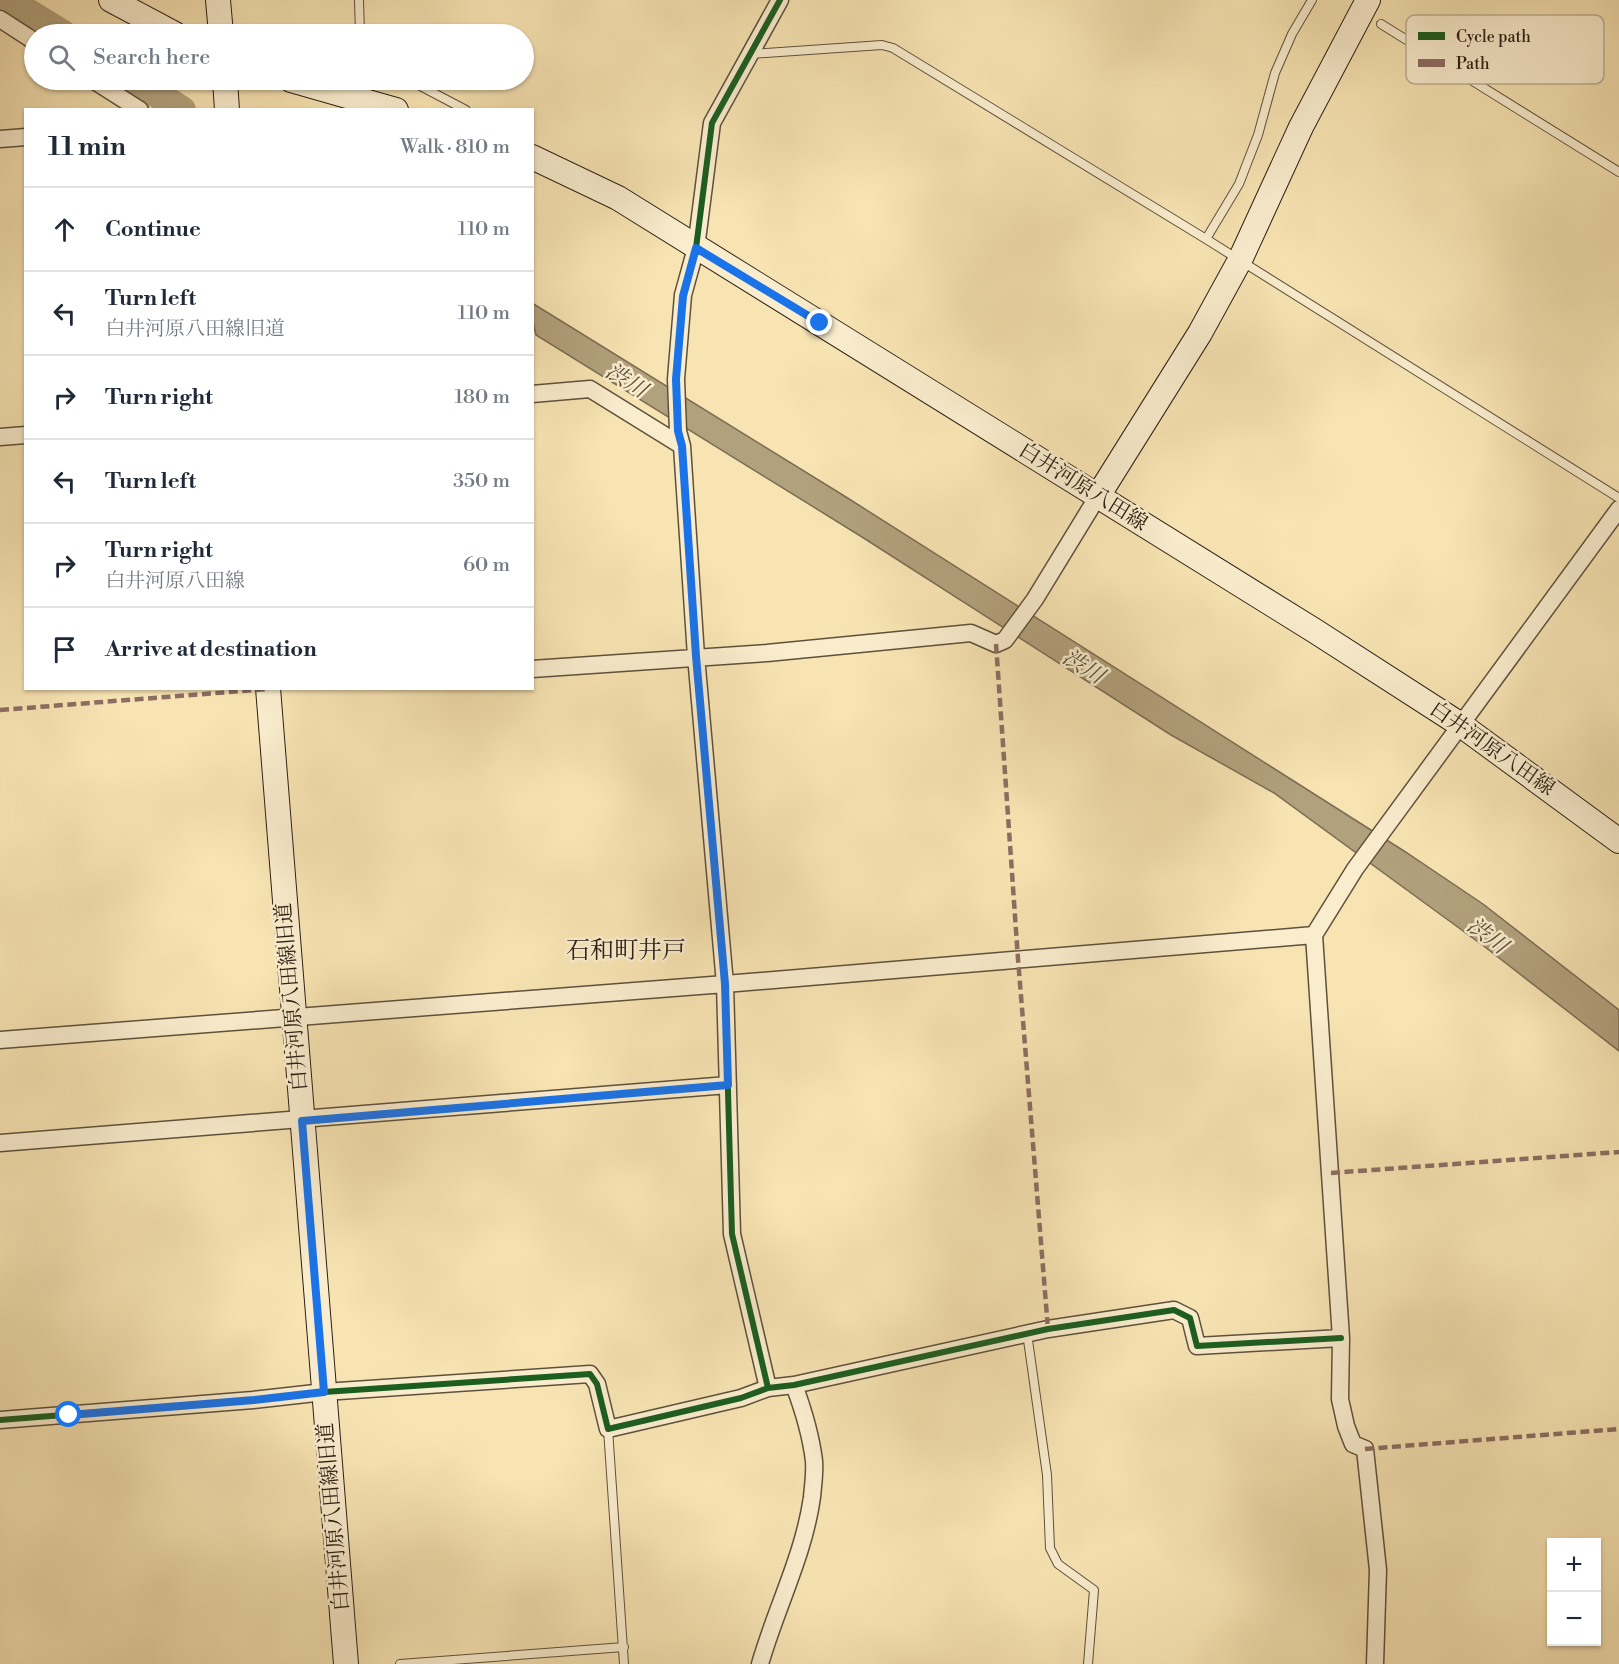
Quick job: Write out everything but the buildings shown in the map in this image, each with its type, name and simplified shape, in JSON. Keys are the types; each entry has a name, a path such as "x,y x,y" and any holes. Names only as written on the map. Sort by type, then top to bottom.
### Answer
{"street":[{"path":"111,0 156,24"},
{"path":"218,0 220,24"},
{"path":"768,1388 732,1234 725,984 696,656 676,379 683,296 696,248 712,123 780,0"},
{"path":"534,669 766,653 971,633 996,644 1005,640 1035,599 1200,333 1240,260 1301,127 1368,0"},
{"path":"0,19 24,35"},
{"path":"109,90 137,108"},
{"path":"326,90 389,108"},
{"path":"0,139 24,137"},
{"name":"白井河原八田線","path":"534,158 618,198 1315,631 1461,725 1619,841"},
{"path":"534,394 590,389 680,439"},
{"path":"0,437 24,435"},
{"path":"1375,1664 1378,1570 1365,1449 1353,1444 1340,1399 1341,1338 1314,935 1355,868 1619,509"},
{"name":"白井河原八田線旧道","path":"268,690 346,1664"},
{"path":"0,1040 725,984 1314,935"},
{"path":"0,1143 302,1121 728,1085"},
{"path":"0,1420 254,1400 324,1392 590,1374 597,1384 608,1429 741,1398 768,1388 794,1385 1027,1333 1174,1310 1190,1318 1197,1346 1341,1338"},
{"path":"760,1664 800,1550 810,1510 814,1480 814,1461 802,1406 794,1385"}],"lane":[{"path":"359,0 360,24"},
{"path":"1206,239 1239,184 1258,135 1275,73 1292,34 1312,0"},
{"path":"1381,24 1406,40"},
{"path":"750,54 882,45 893,48 1240,260 1619,498"},
{"path":"1477,84 1619,172"},
{"path":"428,90 461,108"},
{"path":"1027,1333 1047,1475 1050,1548 1058,1564 1094,1590 1088,1664"},
{"path":"608,1429 624,1664"},
{"path":"400,1664 624,1647"}],"water":[{"path":"534,304 846,497 1404,851 1483,904 1619,1010 1619,1051 1485,947 1274,793 1171,735 862,537 536,335"}],"waterway":[{"name":"渋川","path":"8,0 47,24"},
{"name":"渋川","path":"151,90 179,108"}],"marked path":[{"path":"996,644 1018,959 1048,1329"},
{"path":"0,710 255,690"},
{"path":"1331,1173 1619,1152"},
{"path":"1365,1449 1619,1429"}],"cycle path":[{"path":"768,1388 732,1234 725,984 696,656 676,379 683,295 696,248 712,123 780,0"},
{"path":"0,1420 253,1400 324,1392 590,1374 597,1384 608,1429 741,1398 768,1388 794,1385 1048,1329 1174,1310 1190,1318 1197,1346 1341,1338"}],"district":[{"name":"石和町井戸","path":"626,951"}],"route":[{"path":"69,1415 324,1392 302,1121 728,1085 725,984 696,656 676,379 683,296 696,248 820,323"}]}
